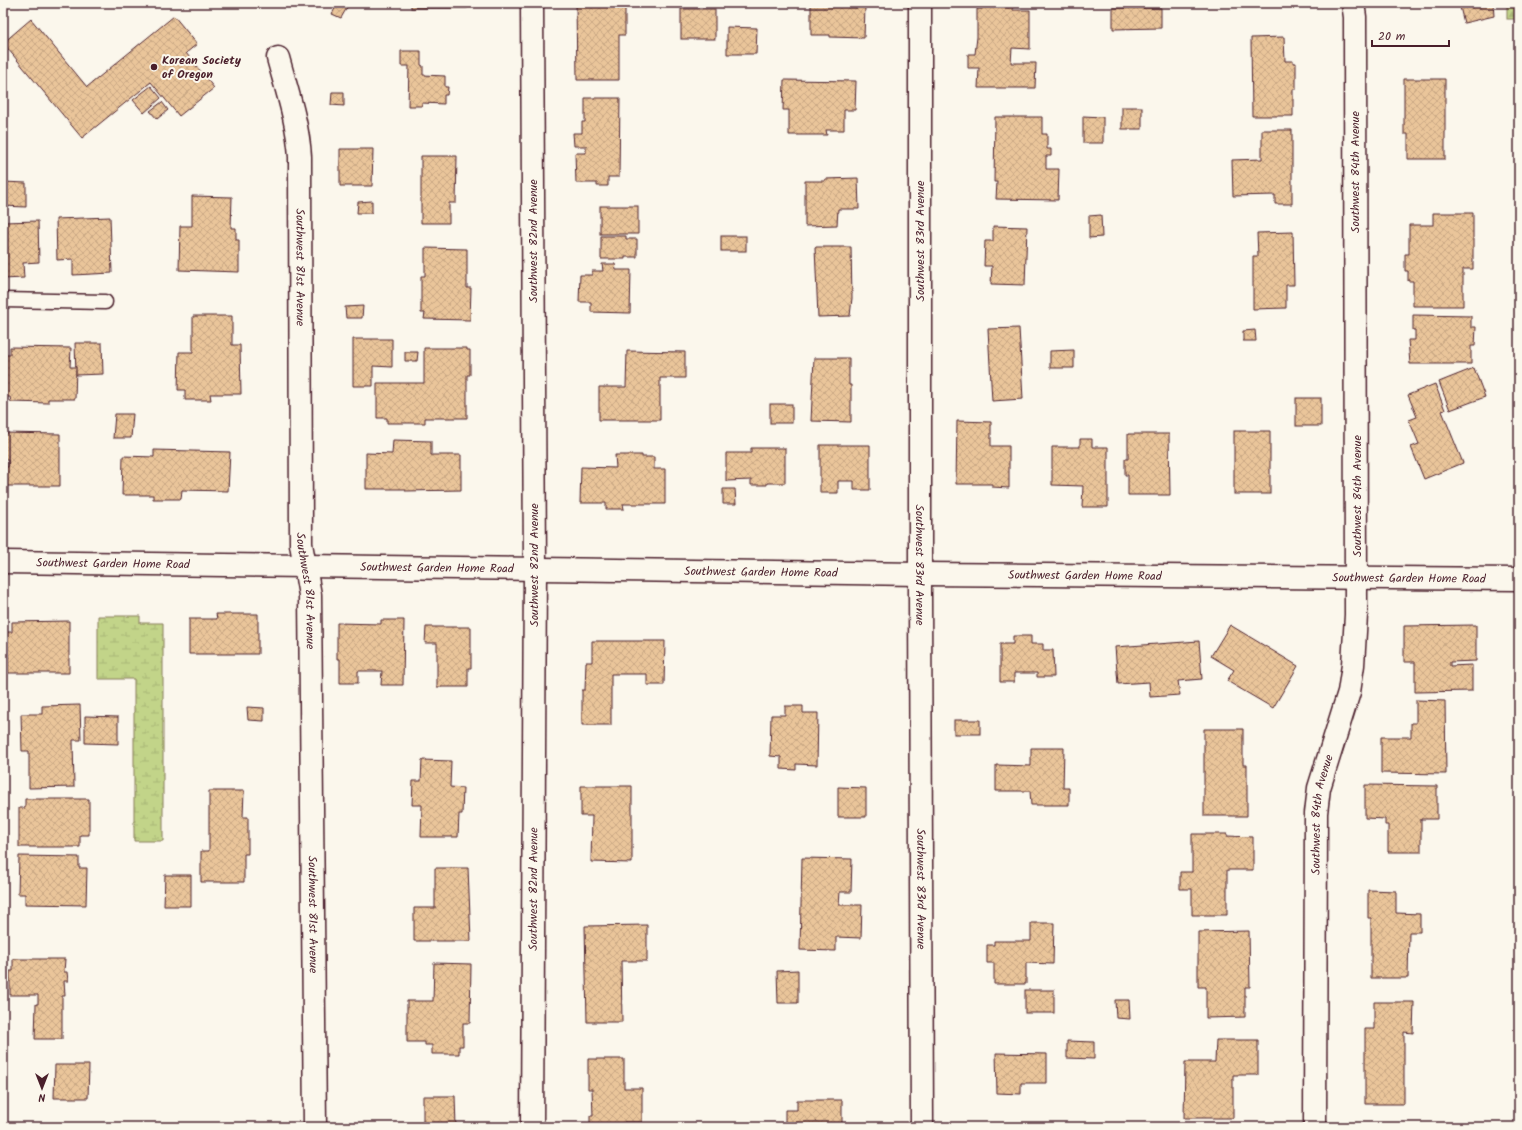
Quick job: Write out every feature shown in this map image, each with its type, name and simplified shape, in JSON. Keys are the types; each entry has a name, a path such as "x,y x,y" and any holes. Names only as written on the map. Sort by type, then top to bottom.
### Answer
{"street":[{"name":"Southwest 82nd Avenue","path":"532,3 535,569 532,1127"},
{"name":"Southwest 83rd Avenue","path":"920,3 922,1127"},
{"name":"Southwest 84th Avenue","path":"1315,1127 1316,813 1319,788 1350,685 1355,639 1357,577 1355,17 1353,3"},
{"name":"Southwest 81st Avenue","path":"278,58 299,137 301,544 310,595 315,1127"},
{"name":"Southwest Garden Home Road","path":"3,562 920,574 1519,579"}],"lane":[{"path":"3,300 105,302"}],"green space":[{"path":"1507,3 1519,3 1519,19 1507,19"},
{"path":"98,616 140,616 140,623 163,623 163,841 134,841 134,679 98,679"}],"building":[{"path":"338,3 349,4 341,18 332,14"},
{"path":"411,3 467,3 467,8 411,8"},
{"path":"576,3 625,4 625,35 619,35 619,80 577,80"},
{"path":"811,3 845,3 845,6 865,6 864,38 811,35"},
{"path":"982,3 1002,3 1002,7 1013,7 1013,10 1030,10 1030,49 1012,48 1011,63 1036,63 1035,88 978,88 979,68 968,68 968,54 975,54 977,37 977,9 982,9"},
{"path":"1235,3 1252,3 1235,6"},
{"path":"1459,3 1493,3 1494,16 1464,23"},
{"path":"1113,8 1161,8 1161,28 1113,29"},
{"path":"681,9 715,9 715,39 681,39"},
{"name":"Korean Society of Oregon","path":"174,16 197,44 186,53 214,88 179,116 151,82 82,138 3,43 31,19 87,87"},
{"path":"727,27 757,28 756,54 727,54"},
{"path":"1284,37 1285,61 1293,61 1293,63 1296,63 1296,89 1293,89 1293,116 1252,116 1251,38"},
{"path":"401,51 421,51 423,75 445,76 445,87 448,87 447,95 444,95 444,104 422,103 422,106 408,106 409,66 401,66"},
{"path":"1404,79 1445,79 1445,159 1408,159 1408,134 1404,134"},
{"path":"784,80 856,81 855,110 844,110 844,130 826,130 827,135 789,135 789,110 783,110"},
{"path":"151,86 161,98 144,113 133,100"},
{"path":"332,92 344,92 344,106 331,105"},
{"path":"585,98 620,98 619,177 608,177 608,186 597,186 597,183 576,183 575,153 586,153 586,146 574,146 573,133 582,133 582,122 585,122"},
{"path":"162,102 168,110 157,119 150,111"},
{"path":"1122,107 1142,107 1142,129 1122,129"},
{"path":"1083,116 1103,117 1103,143 1083,143"},
{"path":"995,117 1042,117 1042,134 1047,134 1047,149 1051,149 1051,156 1046,156 1046,169 1059,169 1058,200 996,199 997,182 994,182"},
{"path":"1262,130 1292,130 1292,204 1275,204 1275,195 1233,196 1232,160 1262,159"},
{"path":"340,149 373,149 372,186 340,186"},
{"path":"421,156 457,156 456,203 449,203 449,223 421,223"},
{"path":"858,178 859,209 838,209 837,225 805,226 805,181"},
{"path":"3,182 26,183 26,207 3,206"},
{"path":"192,196 232,197 231,228 236,228 236,240 239,240 239,272 179,270 180,226 192,226"},
{"path":"372,201 372,213 357,213 358,202"},
{"path":"600,206 638,206 638,234 600,234"},
{"path":"1433,213 1473,213 1473,269 1463,269 1463,306 1413,306 1413,281 1408,281 1408,271 1405,271 1405,254 1409,254 1409,225 1433,225"},
{"path":"1101,215 1102,237 1089,238 1089,216"},
{"path":"110,217 112,273 73,275 73,259 57,260 56,219"},
{"path":"38,221 39,262 23,263 24,278 3,279 3,222"},
{"path":"993,226 1027,227 1025,285 991,284 992,266 984,266 985,241 993,241"},
{"path":"1293,232 1294,285 1286,285 1286,308 1253,309 1253,256 1258,256 1257,233"},
{"path":"601,236 626,236 626,239 637,239 637,257 625,257 625,259 601,259"},
{"path":"721,236 746,236 746,251 721,251"},
{"path":"815,247 851,247 852,298 850,316 818,317"},
{"path":"425,248 467,249 467,288 471,288 470,320 424,319 425,313 421,313 421,276 425,276"},
{"path":"602,264 615,264 616,270 631,270 630,313 591,312 591,302 579,302 580,275 592,275 592,271 603,271"},
{"path":"363,306 362,318 346,318 345,307"},
{"path":"1413,315 1471,316 1471,327 1476,327 1475,346 1471,346 1471,364 1410,364 1408,340 1415,340"},
{"path":"193,316 232,316 232,345 240,345 241,394 210,394 211,400 185,400 185,390 178,390 179,352 193,352"},
{"path":"1019,328 1023,399 992,401 988,329"},
{"path":"1255,330 1256,341 1243,341 1243,331"},
{"path":"353,339 392,339 392,367 373,366 373,386 353,386"},
{"path":"75,343 102,343 103,374 76,375"},
{"path":"10,347 71,348 70,367 76,367 75,399 48,399 48,403 11,402 10,397 3,397 3,355 10,355"},
{"path":"424,348 467,348 467,350 470,350 470,375 467,375 467,418 425,418 425,423 387,423 387,418 377,418 377,383 424,383"},
{"path":"1074,350 1074,368 1050,368 1050,351"},
{"path":"627,351 685,352 685,378 660,378 660,420 599,420 599,387 626,387"},
{"path":"405,352 418,352 417,361 405,361"},
{"path":"814,358 849,358 851,422 811,421"},
{"path":"1474,368 1485,397 1450,410 1439,382"},
{"path":"1435,384 1445,410 1442,411 1463,463 1424,479 1411,447 1419,444 1409,420 1417,417 1408,395"},
{"path":"1296,398 1321,398 1321,426 1296,426"},
{"path":"770,404 792,404 792,423 770,423"},
{"path":"115,414 133,414 131,438 113,438"},
{"path":"957,421 991,422 991,446 1009,446 1009,488 992,487 992,484 956,484"},
{"path":"1234,431 1270,431 1270,494 1234,494"},
{"path":"3,433 60,434 60,486 3,486 3,467 8,467 8,460 3,460"},
{"path":"1128,434 1169,434 1170,495 1128,495 1128,475 1125,475 1125,459 1128,459"},
{"path":"1080,439 1092,439 1092,447 1108,447 1108,507 1082,507 1083,486 1052,485 1052,447 1080,447"},
{"path":"393,440 431,441 431,455 461,455 461,490 405,491 405,489 366,489 366,453 392,454"},
{"path":"820,445 870,445 870,490 854,490 854,481 838,481 838,493 820,493"},
{"path":"751,448 785,448 785,483 751,485 751,480 726,481 726,453 751,453"},
{"path":"154,450 230,452 228,491 182,490 181,499 153,499 153,495 122,495 123,456 154,457"},
{"path":"615,455 642,455 642,457 654,457 654,469 665,469 665,504 623,504 624,509 606,509 606,503 580,503 581,467 616,468"},
{"path":"723,489 735,489 736,504 723,504"},
{"path":"216,614 258,614 258,654 189,654 189,619 217,619"},
{"path":"381,620 404,620 403,685 381,685 382,671 358,671 358,683 340,683 340,659 337,659 337,623 381,624"},
{"path":"69,621 69,673 8,673 8,656 4,656 4,632 12,632 12,622"},
{"path":"1230,625 1298,666 1273,708 1227,681 1234,670 1211,656"},
{"path":"1476,625 1476,661 1450,662 1450,666 1472,665 1472,691 1415,692 1415,662 1404,662 1404,626"},
{"path":"426,627 471,627 471,668 468,668 468,687 437,687 437,643 425,643"},
{"path":"1013,636 1031,636 1031,644 1043,644 1043,650 1053,650 1054,677 1037,677 1037,673 1014,673 1014,682 1000,682 1000,644 1013,644"},
{"path":"592,641 665,641 664,685 647,685 647,674 611,674 611,725 582,725 582,690 585,690 586,662 592,662"},
{"path":"1199,641 1202,679 1178,681 1180,695 1150,697 1149,682 1118,684 1115,647"},
{"path":"1416,700 1445,701 1446,774 1381,773 1381,737 1411,737 1411,723 1416,723"},
{"path":"80,705 81,740 73,740 74,787 29,788 29,751 22,751 21,714 42,714 42,706"},
{"path":"785,706 803,706 803,713 818,713 817,765 796,764 796,770 781,769 781,757 770,756 771,715 785,715"},
{"path":"247,707 264,708 264,721 248,720"},
{"path":"85,716 118,717 118,744 85,743"},
{"path":"954,720 980,720 980,734 954,734"},
{"path":"1204,729 1243,729 1243,765 1247,765 1247,816 1204,816"},
{"path":"1031,748 1064,748 1063,788 1069,788 1069,805 1031,805 1030,791 996,791 996,765 1031,766"},
{"path":"422,760 451,761 450,787 463,788 462,814 459,814 458,837 421,837 422,805 412,805 413,781 421,781"},
{"path":"1365,785 1437,786 1437,819 1421,819 1421,852 1388,852 1388,825 1385,825 1385,819 1365,818"},
{"path":"581,786 632,786 632,863 591,862 592,816 581,816"},
{"path":"838,787 866,788 866,817 838,817"},
{"path":"209,791 244,791 243,817 248,817 248,854 244,854 244,882 201,882 201,851 209,851"},
{"path":"25,799 89,799 89,835 80,835 80,847 19,847 19,808 25,808"},
{"path":"1192,834 1227,834 1227,836 1253,837 1253,870 1227,870 1227,915 1192,915 1192,889 1180,889 1180,872 1192,872"},
{"path":"19,856 79,857 79,868 87,868 86,905 25,904 25,894 18,894"},
{"path":"802,858 852,859 851,892 840,892 839,905 862,905 861,938 836,937 836,951 800,950"},
{"path":"435,868 468,868 471,941 414,941 414,908 435,908"},
{"path":"165,875 191,875 191,906 164,906"},
{"path":"1368,890 1396,891 1396,913 1420,914 1420,932 1409,932 1408,978 1371,978 1371,918 1368,918"},
{"path":"1031,923 1054,923 1053,964 1026,963 1026,984 994,984 994,963 987,963 987,945 994,945 994,941 1031,941"},
{"path":"647,925 647,961 621,961 622,1022 587,1022 585,926"},
{"path":"1249,931 1250,987 1245,987 1245,1017 1206,1018 1206,987 1198,987 1198,932"},
{"path":"13,959 65,959 64,972 67,972 68,981 64,981 65,996 62,996 62,1039 35,1039 36,1004 38,1004 38,995 10,995 10,971 13,971"},
{"path":"434,963 471,964 470,1023 463,1023 463,1046 459,1046 459,1054 432,1054 432,1045 425,1045 425,1042 407,1042 407,1001 433,1001"},
{"path":"798,970 798,1003 778,1003 777,971"},
{"path":"1025,990 1054,990 1054,1013 1025,1013"},
{"path":"1115,1000 1129,1000 1130,1019 1116,1018"},
{"path":"1374,1002 1414,1002 1413,1033 1404,1032 1404,1104 1365,1104 1365,1029 1374,1029"},
{"path":"1216,1040 1258,1040 1258,1075 1233,1075 1233,1118 1184,1118 1185,1062 1215,1062"},
{"path":"1067,1041 1094,1042 1094,1059 1067,1058"},
{"path":"996,1053 1047,1054 1047,1083 1021,1083 1021,1094 997,1093"},
{"path":"588,1059 624,1059 624,1088 642,1088 642,1122 624,1122 624,1127 590,1127 590,1116 593,1116 592,1089 588,1089"},
{"path":"55,1065 89,1065 88,1098 54,1098"},
{"path":"423,1096 455,1096 456,1127 423,1127"},
{"path":"797,1100 842,1100 842,1127 785,1127 785,1110 797,1110"},
{"path":"1454,1126 1455,1127 1430,1127"}],"place":[{"name":"Korean Society of Oregon","path":"154,67"}]}
